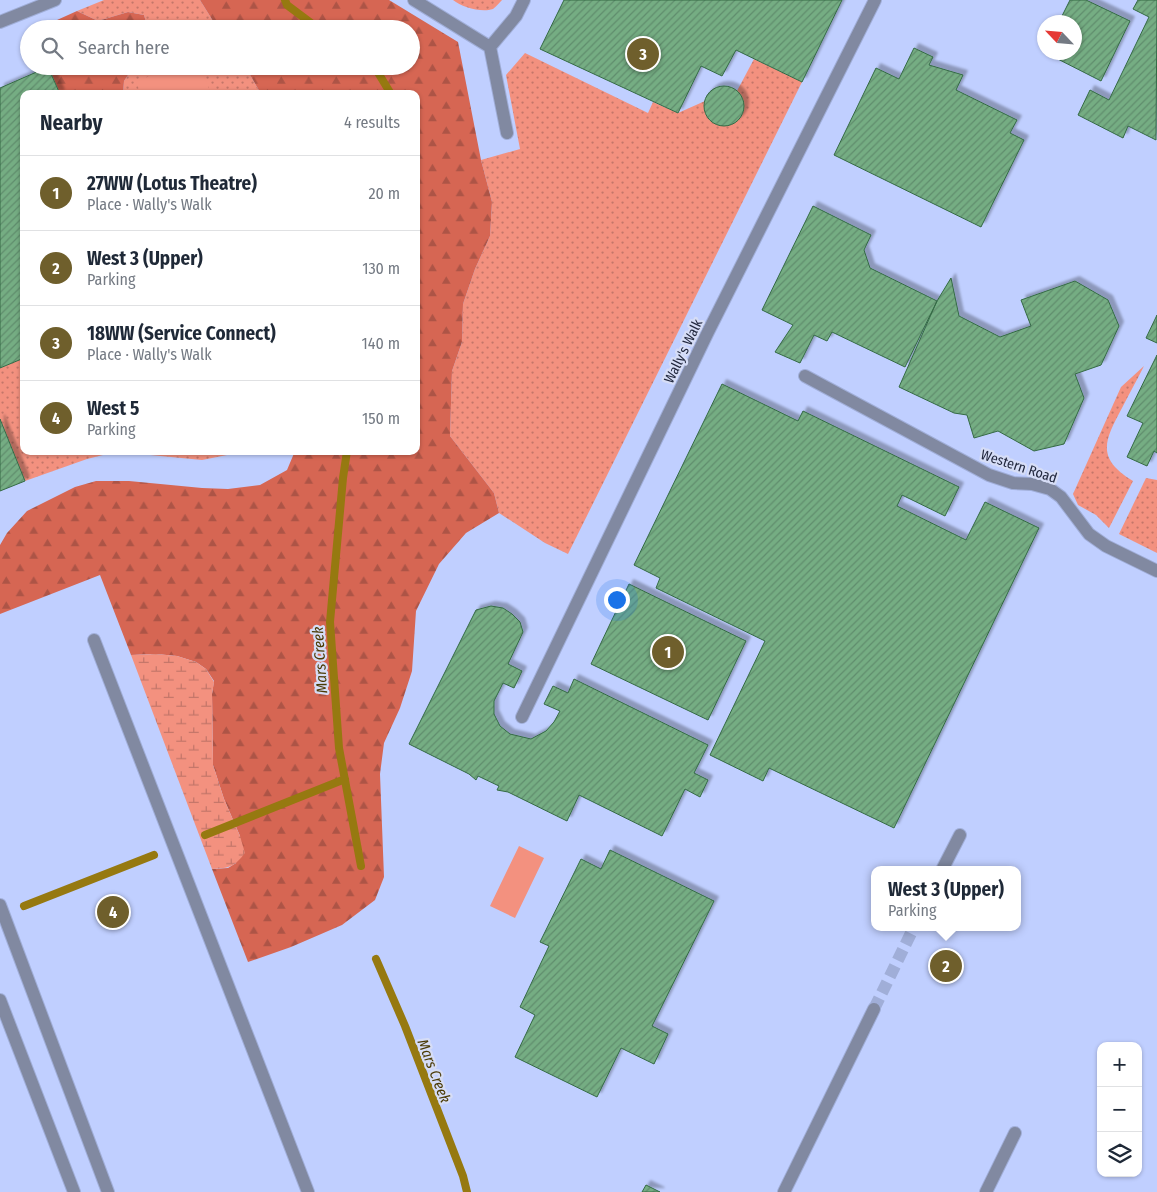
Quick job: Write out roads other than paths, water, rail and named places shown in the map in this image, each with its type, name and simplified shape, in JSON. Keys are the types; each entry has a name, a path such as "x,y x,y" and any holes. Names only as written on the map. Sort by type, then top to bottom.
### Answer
{"street":[{"path":"0,22 55,0"},
{"path":"414,0 490,47 507,133"},
{"path":"490,47 516,16 524,0"},
{"name":"Wally's Walk","path":"522,717 702,345 875,0"},
{"name":"Western Road","path":"805,376 989,475 1013,483 1032,484 1050,489 1066,503 1089,534 1106,546 1157,571"},
{"path":"94,640 308,1192"},
{"path":"944,866 960,834"},
{"path":"0,905 108,1192"},
{"path":"0,1000 74,1192"},
{"path":"784,1192 874,1010"},
{"path":"986,1192 1015,1133"}],"waterway":[{"name":"Mars Creek","path":"285,0 287,5 307,20"},
{"name":"Mars Creek","path":"379,75 389,90"},
{"name":"Mars Creek","path":"346,455 330,622 339,748 361,866"},
{"path":"205,835 345,779"},
{"path":"24,906 154,855"},
{"name":"Mars Creek","path":"376,959 405,1026 463,1176 467,1192"}],"tunnel":[{"path":"874,1009 912,931"}],"place":[{"name":"18WW (Service Connect)","path":"643,54"},
{"name":"27WW (Lotus Theatre)","path":"668,652"},
{"name":"West 5","path":"113,912"},
{"name":"West 3 (Upper)","path":"946,966"}]}
